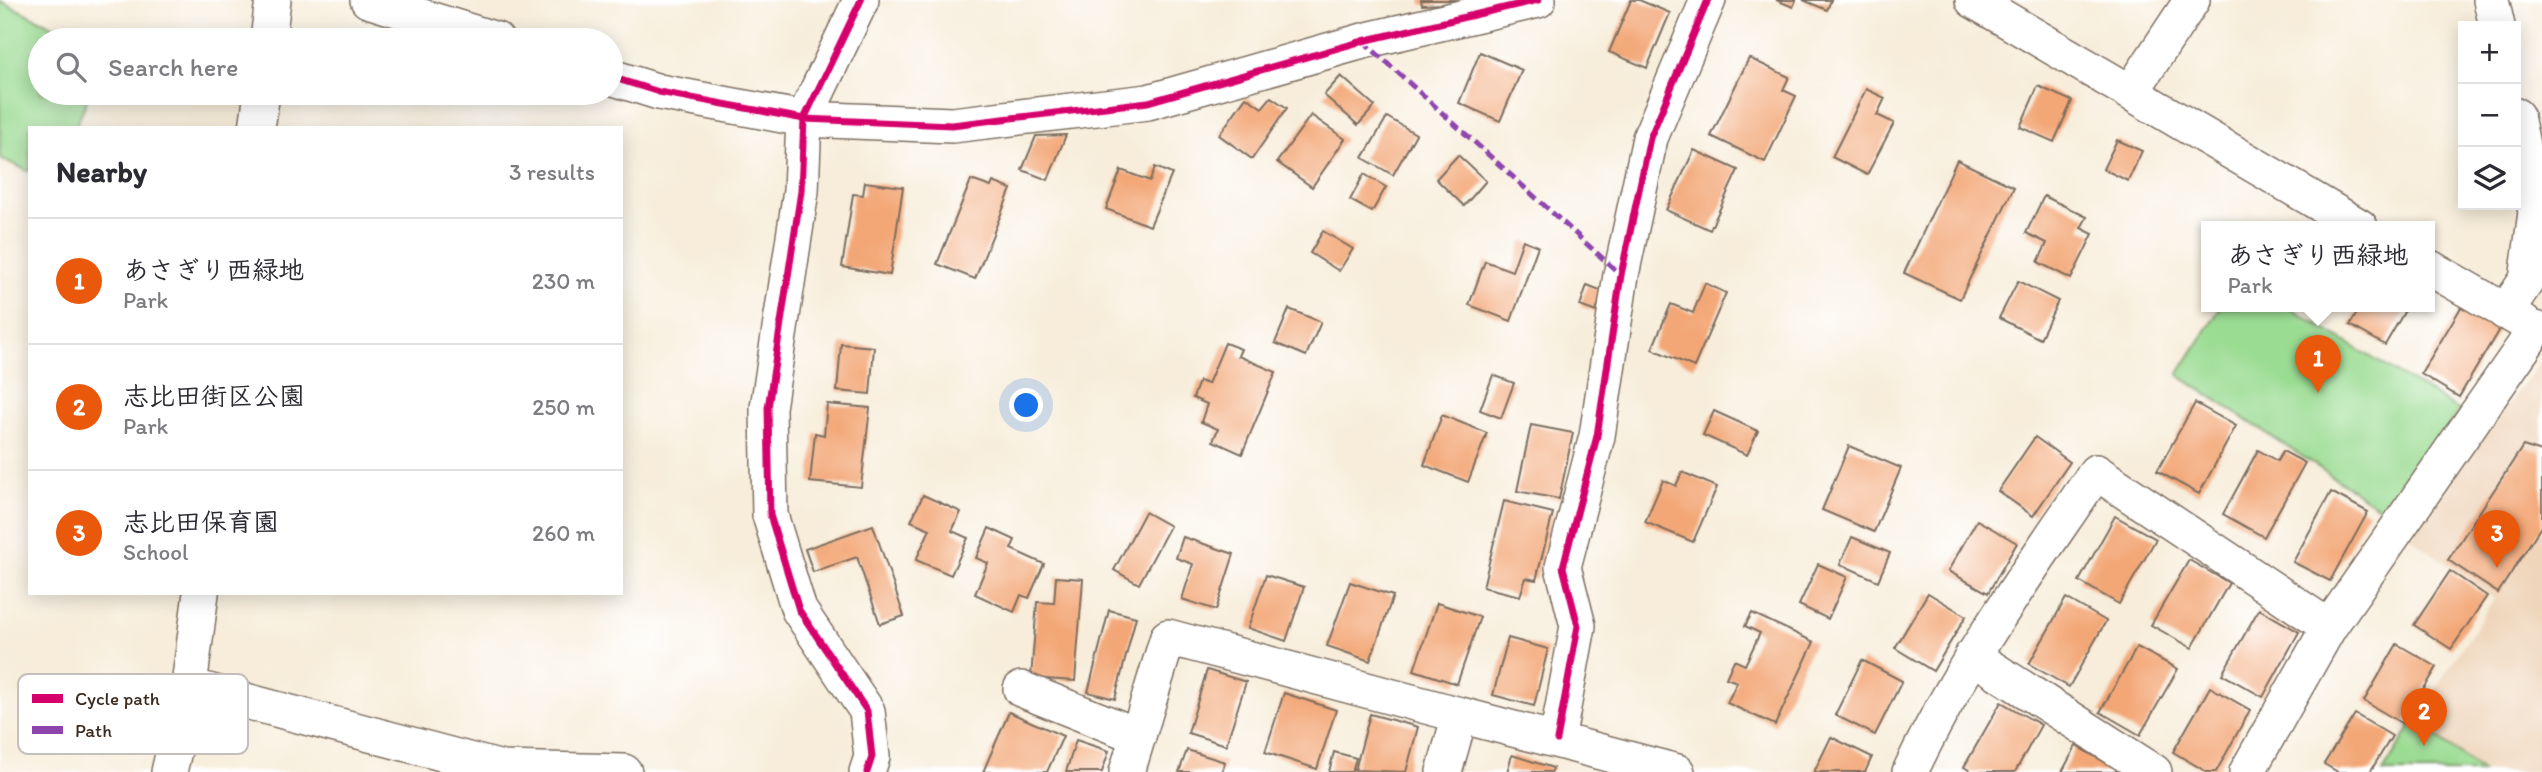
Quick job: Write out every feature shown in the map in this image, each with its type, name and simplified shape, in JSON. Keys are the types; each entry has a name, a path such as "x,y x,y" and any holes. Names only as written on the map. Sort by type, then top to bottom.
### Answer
{"street":[{"path":"270,28 273,0"},
{"path":"368,0 458,28"},
{"path":"861,0 804,119 801,191 768,408 770,515 799,610 867,710 873,757 867,772"},
{"path":"1557,740 1578,626 1563,566 1597,436 1621,275 1650,138 1708,0"},
{"path":"1973,0 2350,221"},
{"path":"2131,92 2192,0"},
{"path":"2491,0 2496,21"},
{"path":"623,80 659,92 804,119 952,125 1148,102 1363,41 1528,2"},
{"path":"257,126 260,105"},
{"path":"2505,312 2534,268 2536,212 2521,140"},
{"path":"2247,772 2329,627 2539,331 2435,271"},
{"path":"1910,772 1940,709 1972,656 2096,472 2329,627"},
{"path":"191,674 201,595"},
{"path":"1127,772 1168,637 1676,772"},
{"path":"1972,656 2154,772"},
{"path":"1021,689 1138,736"},
{"path":"248,701 502,769 624,772"},
{"path":"1444,772 1460,715"},
{"path":"170,772 174,754"}],"shaded area":[{"path":"2542,360 2542,772 2483,772 2415,720 2494,599 2410,537"}],"green space":[{"path":"0,1 57,28 28,28 28,105 85,105 76,126 28,126 28,171 0,158"},
{"path":"2218,312 2296,312 2460,411 2385,511 2178,375"},
{"path":"2415,720 2483,772 2383,772"}],"building":[{"path":"1421,0 1466,0 1466,3 1422,5"},
{"path":"1631,0 1639,0 1670,13 1647,68 1609,52"},
{"path":"1776,0 1796,0 1793,7"},
{"path":"1803,0 1831,0 1827,10"},
{"path":"1480,52 1522,70 1500,121 1459,103"},
{"path":"1749,58 1789,77 1783,90 1796,96 1765,162 1711,136"},
{"path":"1341,76 1375,106 1358,125 1324,95"},
{"path":"2038,86 2072,101 2054,142 2020,127"},
{"path":"1866,89 1885,98 1877,115 1894,123 1867,175 1832,157"},
{"path":"1246,97 1262,108 1271,97 1287,108 1252,159 1219,135"},
{"path":"1311,115 1345,139 1312,187 1277,162"},
{"path":"1387,117 1416,134 1393,175 1363,158"},
{"path":"1066,135 1048,180 1022,170 1036,136"},
{"path":"2117,140 2142,151 2128,181 2103,169"},
{"path":"1694,150 1738,170 1710,230 1666,210"},
{"path":"1458,155 1486,181 1464,206 1436,179"},
{"path":"1957,160 2014,187 1960,299 1904,273"},
{"path":"1155,167 1172,174 1150,226 1106,209 1121,170 1150,181"},
{"path":"1364,174 1386,187 1372,212 1350,200"},
{"path":"971,180 991,187 993,182 1011,189 975,279 937,264"},
{"path":"865,182 903,187 890,275 842,267 853,194 863,195"},
{"path":"2044,196 2087,217 2081,228 2093,234 2071,279 2038,262 2047,243 2026,233"},
{"path":"1323,231 1353,249 1339,271 1310,253"},
{"path":"1523,240 1538,246 1511,321 1469,305 1485,261 1512,271"},
{"path":"2018,281 2058,301 2040,339 1999,318"},
{"path":"1705,283 1726,293 1694,367 1652,349 1671,304 1693,313"},
{"path":"1587,285 1603,291 1596,312 1580,306"},
{"path":"2463,304 2501,326 2459,397 2421,374"},
{"path":"1289,309 1321,322 1306,356 1275,343"},
{"path":"2357,312 2404,312 2385,345 2350,325"},
{"path":"1225,343 1241,349 1238,356 1276,372 1242,454 1213,441 1218,429 1201,422 1207,404 1193,398 1199,381 1208,384"},
{"path":"841,344 874,347 870,394 837,391"},
{"path":"1493,375 1514,383 1501,418 1480,410"},
{"path":"2195,403 2236,426 2199,494 2157,471"},
{"path":"827,404 870,408 861,487 810,482 815,433 824,435"},
{"path":"1714,411 1758,431 1747,455 1703,435"},
{"path":"1442,415 1487,433 1468,482 1424,465"},
{"path":"1531,425 1573,433 1559,499 1517,491"},
{"path":"2035,437 2070,462 2033,516 1998,491"},
{"path":"1849,446 1901,468 1874,532 1822,510"},
{"path":"2523,446 2542,452 2542,525 2498,593 2448,560"},
{"path":"2258,450 2277,461 2283,451 2305,463 2264,537 2223,514"},
{"path":"1682,472 1717,487 1693,542 1645,522 1663,480 1676,486"},
{"path":"2331,492 2368,512 2330,581 2293,562"},
{"path":"923,495 961,512 952,531 968,538 951,575 916,560 930,529 911,521"},
{"path":"1504,501 1553,513 1536,580 1526,578 1520,596 1483,587"},
{"path":"1145,512 1170,526 1139,584 1114,570"},
{"path":"2115,516 2156,539 2119,604 2079,581"},
{"path":"1977,520 2017,543 1988,593 1948,571"},
{"path":"873,525 904,616 880,624 857,557 813,572 805,549"},
{"path":"989,528 1015,540 1011,549 1044,564 1029,598 1021,595 1014,612 975,594 988,563 976,558"},
{"path":"1183,537 1234,554 1216,610 1182,599 1193,564 1176,558"},
{"path":"1852,537 1890,553 1878,581 1840,564"},
{"path":"2189,560 2229,583 2192,648 2151,625"},
{"path":"1818,564 1847,577 1828,619 1799,605"},
{"path":"2450,571 2487,596 2451,649 2414,625"},
{"path":"1266,575 1304,587 1286,641 1248,628"},
{"path":"1056,577 1083,579 1075,681 1031,678 1037,602 1054,603"},
{"path":"1350,582 1393,596 1370,661 1327,646"},
{"path":"1928,593 1966,616 1933,671 1895,648"},
{"path":"2066,598 2106,621 2069,687 2029,664"},
{"path":"1437,603 1480,617 1457,684 1414,670"},
{"path":"2259,609 2299,632 2263,697 2222,674"},
{"path":"1109,610 1136,617 1115,699 1088,692"},
{"path":"1752,613 1814,642 1775,725 1727,703 1737,682 1726,678 1734,660 1745,665 1760,633 1745,626"},
{"path":"1508,638 1548,649 1534,706 1493,695"},
{"path":"2397,644 2437,667 2403,724 2364,701"},
{"path":"2137,647 2178,669 2140,735 2100,712"},
{"path":"1862,660 1902,681 1875,735 1835,715"},
{"path":"1207,670 1246,682 1226,745 1188,733"},
{"path":"2210,687 2250,710 2216,772 2207,772 2173,752"},
{"path":"1284,693 1336,710 1317,769 1265,752"},
{"path":"2001,702 2041,725 2015,772 1972,772 1964,767"},
{"path":"1009,712 1063,736 1047,772 983,772"},
{"path":"1370,714 1418,727 1406,772 1355,770"},
{"path":"2355,714 2392,736 2370,772 2338,772 2324,764"},
{"path":"1831,737 1872,757 1865,772 1814,772"},
{"path":"1076,740 1109,751 1102,772 1066,772"},
{"path":"2076,746 2117,769 2115,772 2062,772"},
{"path":"1187,750 1225,762 1222,772 1179,772"},
{"path":"1334,752 1356,758 1352,772 1329,772"},
{"path":"1512,755 1553,768 1552,772 1507,772"}],"marked path":[{"path":"1363,41 1621,275"}],"cycle path":[{"path":"861,0 804,119 801,191 768,408 770,515 799,610 867,711 872,757 867,772"},
{"path":"623,81 659,92 804,119 952,125 1148,102 1363,41 1538,0"},
{"path":"1557,740 1578,626 1563,567 1597,436 1621,275 1650,138 1708,0"}],"place":[{"name":"あさぎり西緑地","path":"2318,393"},
{"name":"志比田保育園","path":"2497,568"},
{"name":"志比田街区公園","path":"2424,746"}]}
